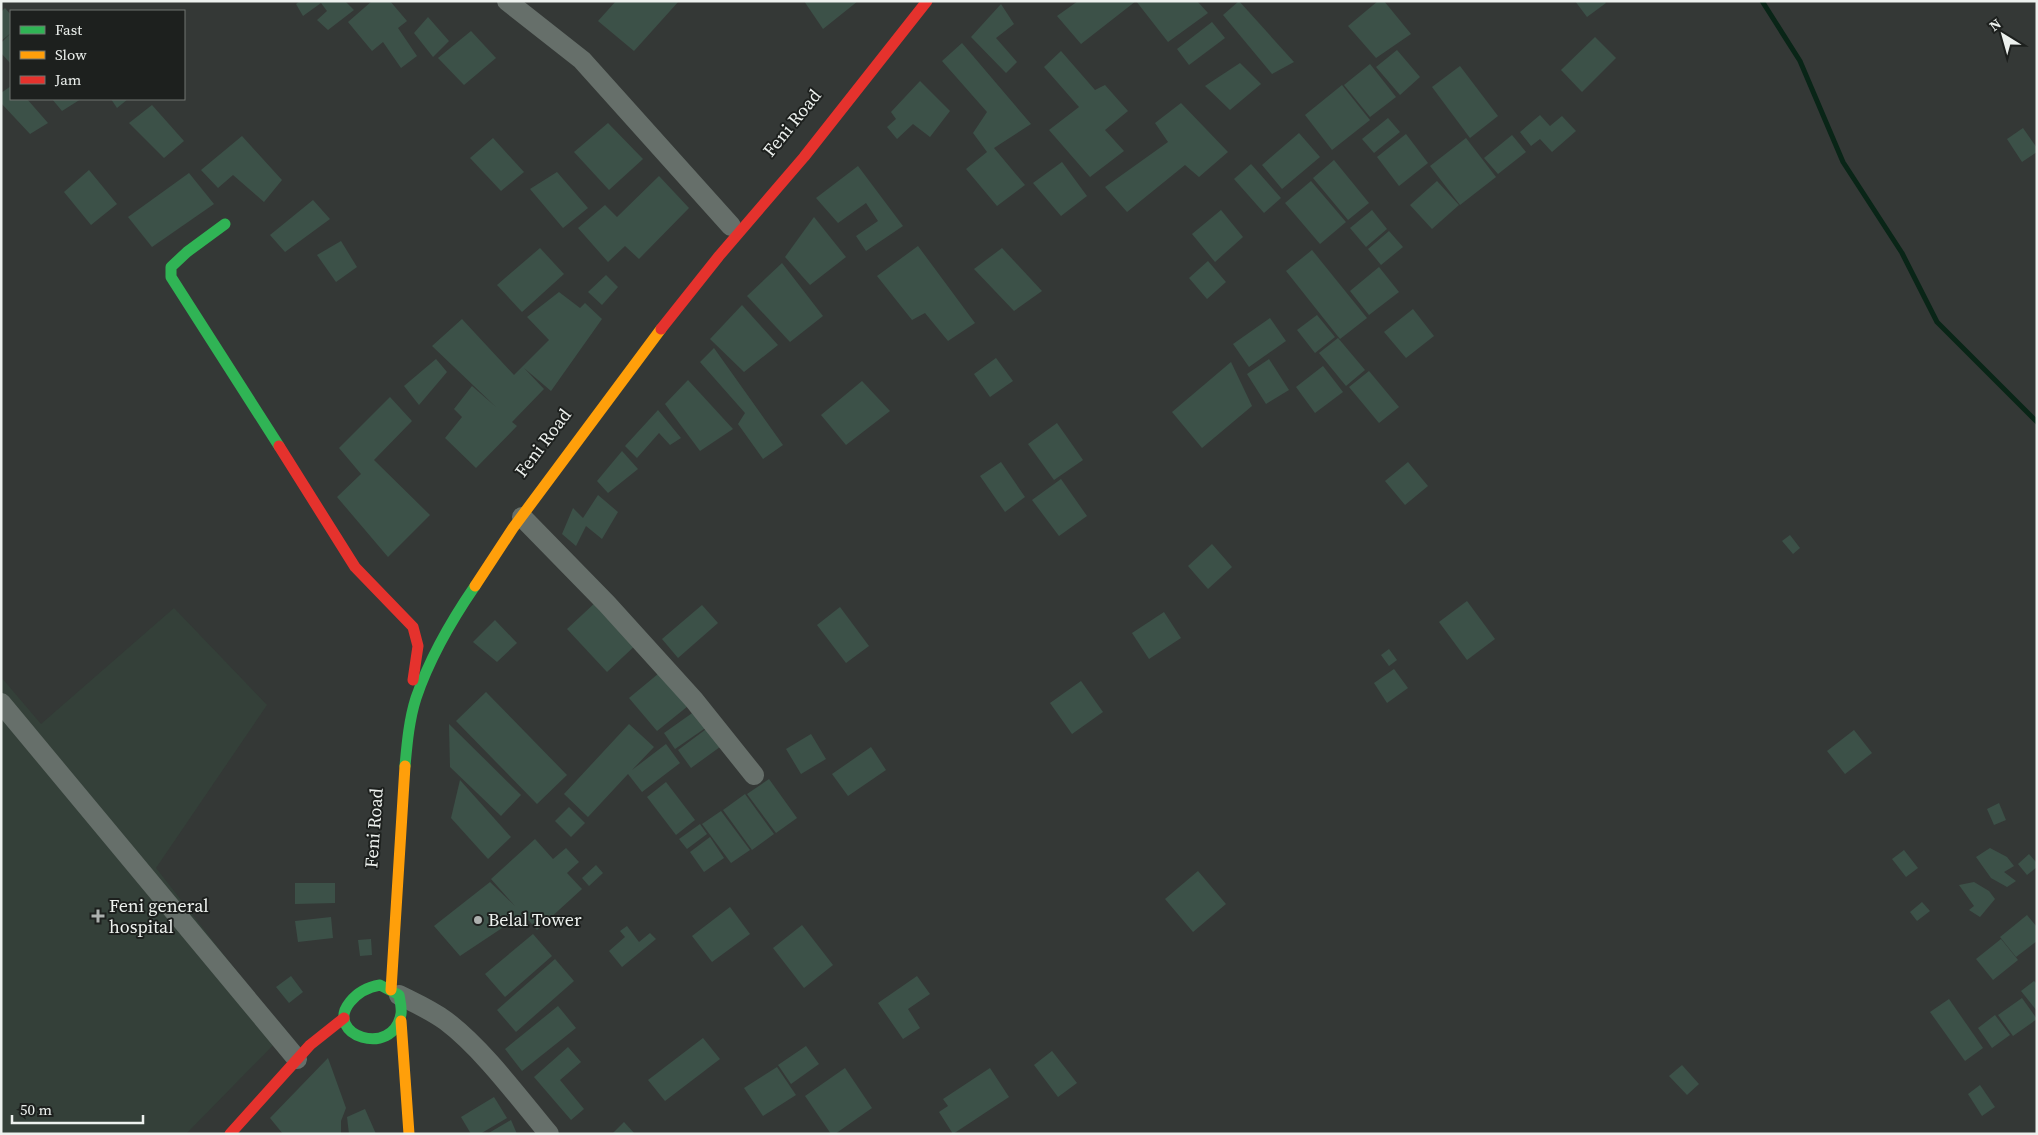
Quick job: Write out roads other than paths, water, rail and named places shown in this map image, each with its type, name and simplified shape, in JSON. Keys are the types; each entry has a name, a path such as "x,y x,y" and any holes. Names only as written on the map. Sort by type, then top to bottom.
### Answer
{"main road":[{"name":"Feni Road","path":"831,104 914,1"},
{"path":"410,1134 401,1021 402,1008 390,990 408,735 416,700 432,658 451,622 522,516 657,335 719,256 804,157 927,1"},
{"name":"Feni Road","path":"390,990 394,786 402,721 412,689 436,631 455,597 518,507 618,371 756,195"},
{"path":"225,224 187,252 171,267 171,277 355,567 413,627 419,645 412,689"},
{"path":"390,990 360,990 347,1005 344,1018 347,1028 356,1037 385,1041 401,1021"},
{"path":"230,1134 310,1044 344,1018"}],"street":[{"path":"508,1 582,60 731,226"},
{"path":"522,516 607,604 688,693 754,775"},
{"path":"1,703 297,1059"},
{"path":"390,990 447,1022 486,1058 549,1134"}],"waterway":[{"path":"1762,1 1800,61 1843,162 1902,253 1937,322 2037,422"}],"place":[{"name":"Feni general hospital","path":"98,916"},
{"name":"Belal Tower","path":"478,920"}]}
